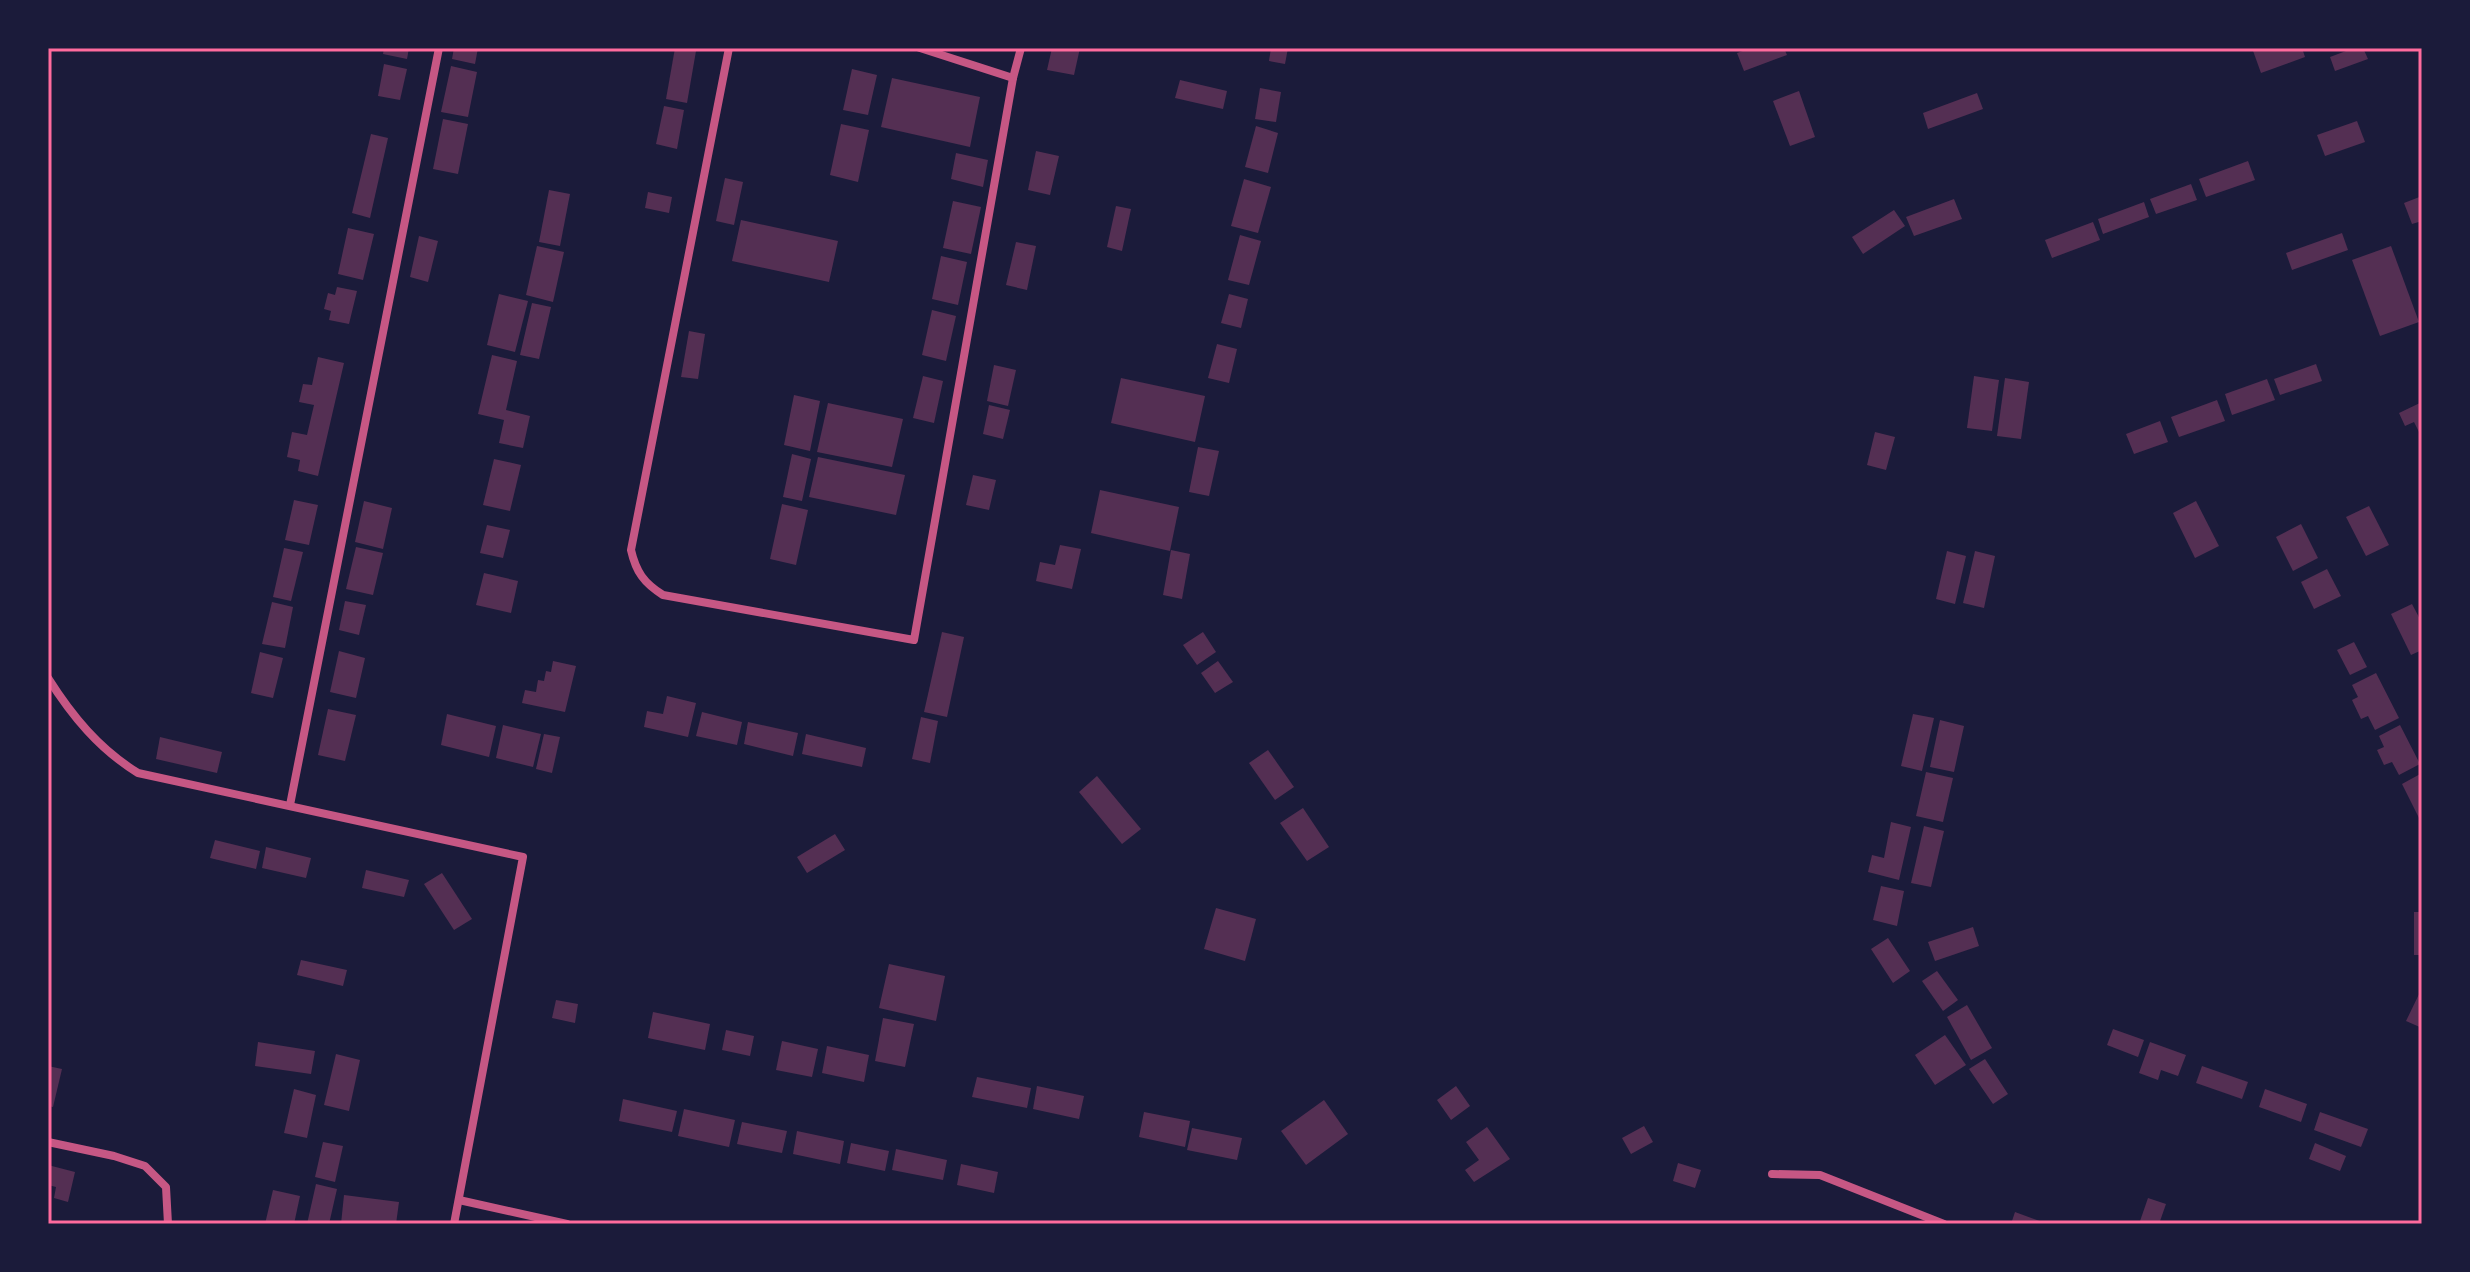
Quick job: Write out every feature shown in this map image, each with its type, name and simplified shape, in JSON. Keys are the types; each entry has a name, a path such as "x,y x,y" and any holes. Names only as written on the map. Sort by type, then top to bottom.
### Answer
{"street":[{"path":"290,805 439,48"},
{"path":"729,48 631,550 635,569 647,585 663,595 914,640 1013,78 1021,48"},
{"path":"920,48 1013,78"},
{"path":"48,678 90,736 112,757 138,773 523,857 454,1224"},
{"path":"48,1142 145,1166 166,1187 168,1224"},
{"path":"1772,1174 1820,1175 1944,1224"},
{"path":"459,1200 567,1224"}],"building":[{"path":"384,48 409,48 407,59 383,54"},
{"path":"454,48 478,48 475,64 452,59"},
{"path":"675,48 696,51 687,103 666,99"},
{"path":"1052,48 1080,48 1074,75 1047,70"},
{"path":"1271,48 1288,48 1285,64 1269,61"},
{"path":"1751,48 1784,48 1787,55 1744,71 1737,53"},
{"path":"2252,48 2302,48 2305,57 2261,73"},
{"path":"2363,48 2368,59 2335,71 2330,57"},
{"path":"384,64 407,69 400,100 378,96"},
{"path":"451,66 477,72 468,117 441,112"},
{"path":"852,69 877,75 868,115 843,110"},
{"path":"892,78 980,97 970,147 881,127"},
{"path":"1180,80 1227,91 1223,109 1175,98"},
{"path":"1260,88 1281,92 1276,122 1255,119"},
{"path":"1799,91 1815,137 1790,146 1773,101"},
{"path":"1977,93 1983,109 1928,129 1923,113"},
{"path":"664,106 684,110 677,149 656,144"},
{"path":"443,119 468,124 458,174 433,169"},
{"path":"2357,121 2365,142 2325,156 2317,135"},
{"path":"841,124 869,130 858,182 830,175"},
{"path":"1256,126 1278,133 1268,173 1245,167"},
{"path":"371,134 388,138 370,218 352,213"},
{"path":"1036,151 1059,156 1050,195 1028,190"},
{"path":"956,153 988,160 983,187 951,179"},
{"path":"2248,161 2255,180 2206,197 2199,179"},
{"path":"725,178 743,182 734,225 716,221"},
{"path":"1244,179 1271,187 1258,233 1231,226"},
{"path":"2191,184 2197,200 2156,214 2150,199"},
{"path":"549,190 570,194 560,246 539,242"},
{"path":"648,192 672,197 669,213 645,208"},
{"path":"2422,196 2422,221 2412,224 2404,203"},
{"path":"1954,199 1962,219 1914,236 1906,217"},
{"path":"953,201 981,207 971,254 943,248"},
{"path":"2144,202 2149,217 2103,234 2098,219"},
{"path":"1116,206 1131,209 1122,251 1107,247"},
{"path":"1894,210 1905,226 1863,254 1852,237"},
{"path":"741,220 838,241 829,282 732,261"},
{"path":"2093,222 2100,240 2052,258 2045,240"},
{"path":"348,228 374,234 363,280 338,274"},
{"path":"2342,233 2348,250 2292,270 2286,253"},
{"path":"1240,235 1261,241 1249,285 1228,280"},
{"path":"419,236 438,241 428,282 410,277"},
{"path":"1016,242 1036,246 1027,290 1006,285"},
{"path":"537,246 564,252 553,302 526,295"},
{"path":"2391,246 2419,322 2380,336 2352,260"},
{"path":"941,256 967,262 958,305 932,299"},
{"path":"337,287 357,291 349,324 329,320 331,311 324,309 328,293 335,295"},
{"path":"499,294 528,301 515,352 487,345"},
{"path":"1229,294 1248,299 1241,328 1221,323"},
{"path":"532,303 551,307 539,359 520,355"},
{"path":"932,310 956,316 946,361 922,355"},
{"path":"689,331 705,334 698,379 681,377"},
{"path":"1217,344 1237,349 1229,383 1208,378"},
{"path":"492,355 517,361 506,410 530,416 523,448 499,443 504,420 478,414"},
{"path":"318,357 344,363 318,476 298,471 300,460 287,457 292,432 307,435 314,405 299,402 303,384 312,385"},
{"path":"2316,364 2322,381 2280,395 2274,379"},
{"path":"994,365 1016,370 1008,406 987,401"},
{"path":"923,376 943,381 934,423 913,418"},
{"path":"1974,376 1999,380 1992,431 1967,428"},
{"path":"1121,378 1205,396 1195,442 1111,423"},
{"path":"2005,378 2029,382 2021,439 1997,436"},
{"path":"2267,379 2275,400 2232,415 2225,394"},
{"path":"794,395 820,401 810,451 784,445"},
{"path":"2217,400 2225,421 2179,437 2171,417"},
{"path":"2422,402 2422,438 2414,422 2405,426 2399,413"},
{"path":"828,403 903,419 892,467 817,452"},
{"path":"989,405 1010,410 1003,439 983,434"},
{"path":"2160,421 2168,442 2134,454 2126,434"},
{"path":"1875,432 1895,437 1886,470 1867,465"},
{"path":"1198,447 1219,451 1209,496 1189,492"},
{"path":"792,454 811,459 802,501 783,497"},
{"path":"818,457 905,475 896,515 809,497"},
{"path":"494,459 521,465 510,511 483,505"},
{"path":"973,475 996,480 989,510 966,505"},
{"path":"1100,490 1179,507 1170,551 1091,533"},
{"path":"294,500 318,505 309,545 285,540"},
{"path":"364,501 392,508 383,549 355,542"},
{"path":"2196,501 2219,546 2195,558 2173,513"},
{"path":"782,504 808,510 796,565 770,559"},
{"path":"2369,506 2389,545 2366,556 2346,517"},
{"path":"2301,524 2318,558 2293,571 2276,537"},
{"path":"487,525 510,530 503,558 480,553"},
{"path":"1060,545 1081,549 1072,589 1036,581 1040,562 1055,565"},
{"path":"356,547 383,553 373,595 346,589"},
{"path":"284,548 303,552 291,601 273,597"},
{"path":"1171,550 1190,554 1182,599 1163,595"},
{"path":"1947,551 1966,556 1955,604 1936,599"},
{"path":"1975,551 1995,556 1984,608 1963,603"},
{"path":"2327,569 2341,596 2314,609 2301,582"},
{"path":"484,573 518,581 511,613 476,605"},
{"path":"345,601 366,605 359,635 339,630"},
{"path":"272,602 293,607 285,648 262,644"},
{"path":"2412,604 2422,623 2422,650 2411,655 2391,614"},
{"path":"942,632 964,637 947,717 924,712"},
{"path":"1203,632 1216,652 1197,665 1183,645"},
{"path":"2354,642 2367,667 2350,675 2337,650"},
{"path":"339,651 365,658 356,698 330,692"},
{"path":"260,652 283,658 273,698 251,693"},
{"path":"553,661 576,666 565,712 522,703 525,690 536,692 538,680 544,681 546,671 551,672"},
{"path":"1218,661 1233,682 1215,693 1201,673"},
{"path":"2376,673 2399,718 2375,730 2368,716 2361,719 2352,700 2358,697 2352,685"},
{"path":"667,696 696,703 688,737 644,727 647,711 663,714"},
{"path":"328,709 356,715 345,761 318,755"},
{"path":"702,712 742,722 737,745 696,736"},
{"path":"447,714 496,726 489,757 441,745"},
{"path":"1913,714 1934,718 1922,771 1901,766"},
{"path":"921,717 938,721 930,763 912,759"},
{"path":"1940,720 1964,726 1954,772 1930,767"},
{"path":"748,722 798,733 793,756 744,744"},
{"path":"503,725 541,734 533,767 496,758"},
{"path":"2400,725 2420,764 2399,775 2392,762 2384,765 2377,750 2384,747 2379,736"},
{"path":"544,734 560,737 552,773 536,769"},
{"path":"806,734 866,748 862,767 802,754"},
{"path":"160,737 222,752 217,773 156,759"},
{"path":"1268,750 1294,787 1275,800 1249,763"},
{"path":"1926,772 1953,778 1943,822 1916,816"},
{"path":"2422,773 2422,824 2402,784"},
{"path":"1097,776 1141,829 1122,844 1079,792"},
{"path":"1303,808 1329,847 1307,861 1280,823"},
{"path":"1891,822 1911,827 1899,880 1868,872 1872,855 1884,858"},
{"path":"1924,826 1944,831 1931,887 1911,883"},
{"path":"835,834 845,850 807,873 797,857"},
{"path":"215,840 260,851 256,869 210,858"},
{"path":"266,847 311,858 306,878 262,868"},
{"path":"366,870 409,880 404,897 362,888"},
{"path":"442,873 472,919 454,930 424,884"},
{"path":"1881,886 1904,891 1897,926 1873,920"},
{"path":"1216,908 1256,919 1245,961 1204,949"},
{"path":"2414,912 2422,912 2422,955 2414,955"},
{"path":"1973,927 1979,946 1935,961 1928,942"},
{"path":"1888,938 1910,971 1893,983 1871,949"},
{"path":"301,960 347,970 343,986 297,975"},
{"path":"889,964 945,976 936,1021 879,1008"},
{"path":"1937,971 1958,1000 1943,1011 1922,981"},
{"path":"2422,988 2422,1028 2406,1021"},
{"path":"556,1000 578,1004 575,1023 552,1018"},
{"path":"1967,1005 1992,1048 1971,1060 1947,1017"},
{"path":"653,1012 710,1024 705,1050 648,1038"},
{"path":"883,1018 914,1024 905,1067 875,1061"},
{"path":"2113,1029 2144,1040 2138,1057 2107,1045"},
{"path":"726,1030 754,1036 750,1056 722,1050"},
{"path":"1945,1035 1966,1065 1935,1085 1915,1055"},
{"path":"782,1041 818,1049 812,1077 776,1070"},
{"path":"258,1042 315,1051 311,1074 255,1066"},
{"path":"2150,1042 2186,1055 2178,1076 2161,1070 2158,1080 2139,1073"},
{"path":"827,1046 869,1055 864,1082 822,1073"},
{"path":"336,1054 360,1060 349,1111 324,1105"},
{"path":"1985,1059 2008,1094 1993,1104 1969,1069"},
{"path":"48,1066 62,1069 53,1107 48,1106"},
{"path":"2202,1066 2248,1082 2242,1099 2196,1083"},
{"path":"977,1077 1031,1088 1027,1108 972,1097"},
{"path":"1037,1086 1084,1096 1079,1119 1033,1109"},
{"path":"1456,1086 1470,1106 1451,1120 1437,1100"},
{"path":"294,1089 316,1095 307,1138 284,1133"},
{"path":"2265,1089 2307,1104 2301,1122 2259,1107"},
{"path":"623,1099 677,1111 672,1132 619,1121"},
{"path":"1324,1100 1348,1134 1306,1165 1281,1131"},
{"path":"684,1109 735,1120 729,1147 678,1136"},
{"path":"1144,1112 1190,1121 1185,1147 1139,1137"},
{"path":"2320,1112 2368,1129 2361,1147 2314,1130"},
{"path":"742,1122 787,1131 782,1153 737,1144"},
{"path":"1644,1126 1653,1142 1631,1154 1622,1138"},
{"path":"1487,1127 1510,1159 1474,1182 1465,1170 1479,1160 1466,1142"},
{"path":"1192,1128 1242,1138 1237,1160 1187,1150"},
{"path":"797,1131 844,1141 840,1164 793,1154"},
{"path":"323,1142 343,1146 335,1182 315,1177"},
{"path":"851,1143 889,1151 885,1171 847,1163"},
{"path":"2315,1143 2346,1156 2340,1171 2309,1159"},
{"path":"896,1149 947,1160 943,1180 892,1170"},
{"path":"1678,1163 1701,1170 1695,1188 1673,1181"},
{"path":"961,1164 998,1172 994,1193 957,1185"},
{"path":"48,1165 75,1172 68,1202 54,1198 56,1187 48,1185"},
{"path":"316,1184 337,1189 329,1224 307,1224"},
{"path":"273,1190 300,1196 294,1224 265,1224"},
{"path":"344,1195 399,1202 396,1224 341,1224"},
{"path":"2148,1198 2166,1204 2159,1224 2139,1224"},
{"path":"2015,1212 2048,1224 2011,1224"}]}
